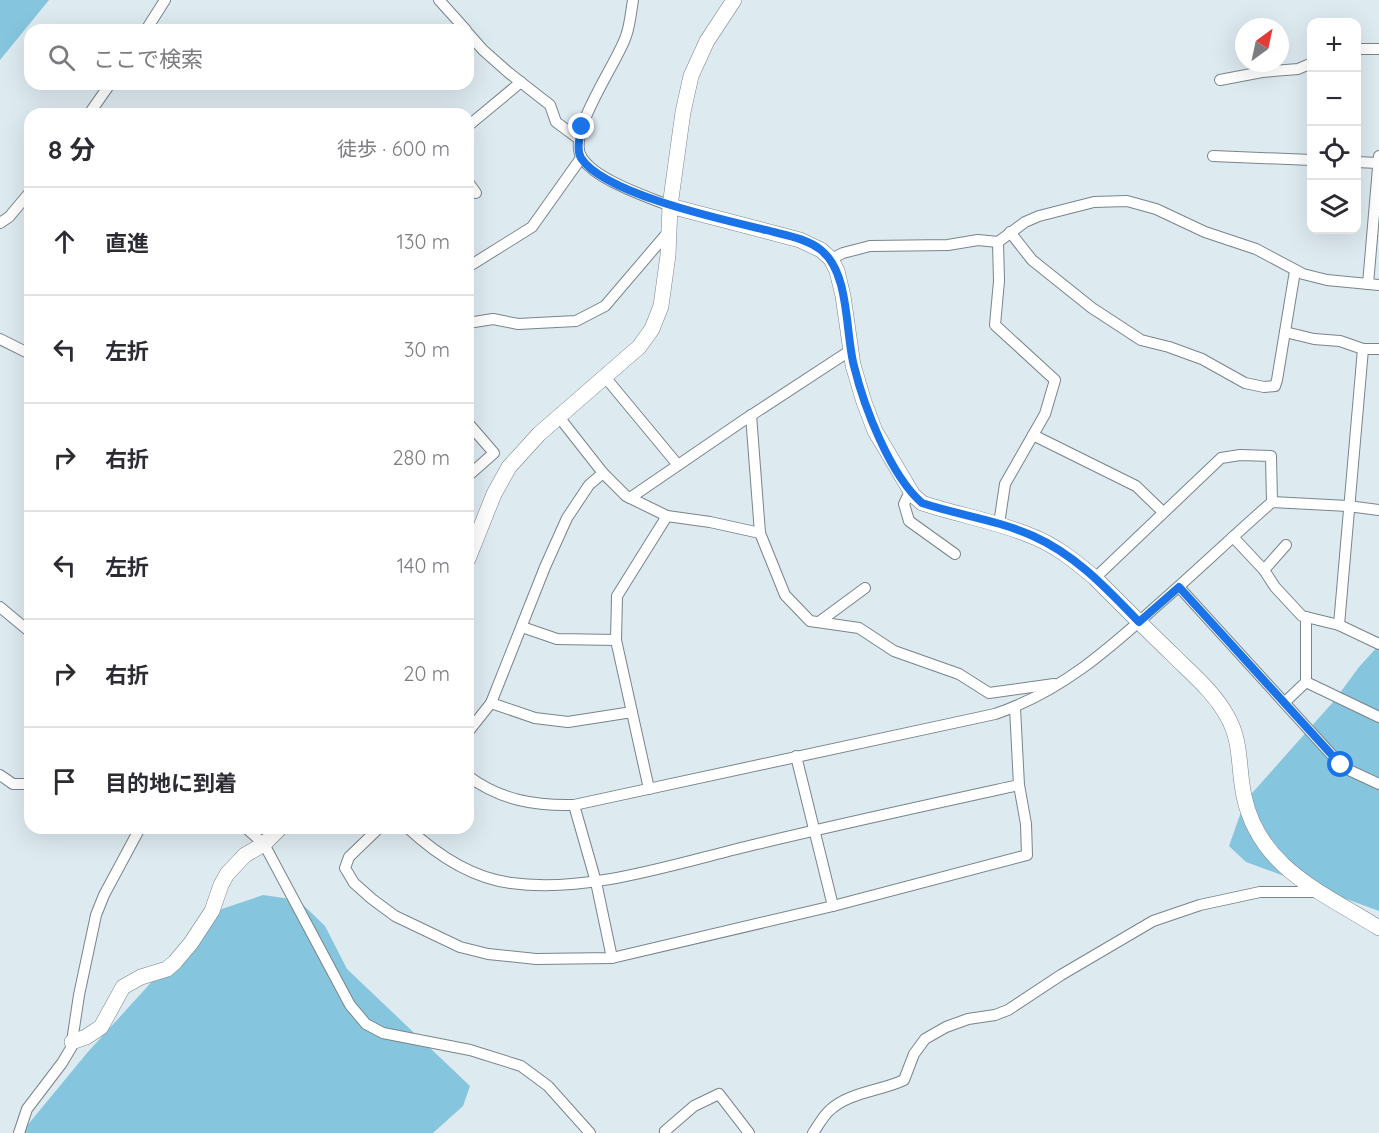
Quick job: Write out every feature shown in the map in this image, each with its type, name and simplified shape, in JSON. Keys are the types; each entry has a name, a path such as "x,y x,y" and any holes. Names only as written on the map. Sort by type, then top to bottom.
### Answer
{"street":[{"path":"150,24 165,0"},
{"path":"439,0 461,24"},
{"path":"633,0 626,37 586,116 579,139 578,149 581,158 614,182 670,206 800,240 821,250 831,259 837,271 843,296 851,350 864,402 875,431 910,491 922,503 1031,535 1050,544 1077,562 1095,578 1204,686 1228,717 1238,746 1244,795 1251,819 1263,843 1284,867 1379,928"},
{"path":"474,545 502,477 527,447 639,347 652,329 661,306 670,206 683,112 691,76 707,41 734,0"},
{"path":"474,39 483,50 550,105 556,122 579,139"},
{"path":"1361,49 1379,49"},
{"path":"1220,80 1262,72 1298,69 1307,65"},
{"path":"474,121 521,82"},
{"path":"93,108 106,90"},
{"path":"1213,156 1307,160"},
{"path":"474,263 532,227 581,158"},
{"path":"831,259 843,253 870,246 948,245 978,240 998,242 1025,222 1039,216 1094,202 1126,201 1156,209 1205,232 1256,249 1295,271 1327,280 1373,284 1379,160 1361,162"},
{"path":"0,223 9,217 24,199"},
{"path":"474,322 493,319 518,324 576,321 605,306 669,231"},
{"path":"1010,232 1032,260 1119,327 1141,340 1202,359 1245,383 1264,387 1275,386 1295,271"},
{"path":"998,242 999,281 995,325 1055,380 1045,414 1005,484 999,524"},
{"path":"1285,332 1314,339 1340,341 1363,349 1379,350"},
{"path":"0,339 24,351"},
{"path":"1339,624 1363,349"},
{"path":"630,498 851,350"},
{"path":"605,377 678,465"},
{"path":"751,415 760,533 785,595 810,621 859,628 894,651 959,674 988,693 1062,682"},
{"path":"559,417 603,473 630,498 667,516 710,522 760,533"},
{"path":"474,430 494,453 474,471"},
{"path":"1033,435 1136,486 1163,512"},
{"path":"1095,578 1221,458 1240,455 1271,456 1272,502"},
{"path":"474,725 491,704 545,567 567,518 589,485 603,473"},
{"path":"910,491 904,504 909,521 955,554"},
{"path":"474,780 498,794 520,801 539,805 574,805 995,714 1015,708 1062,682 1100,657 1272,502 1379,510"},
{"path":"649,789 616,640 617,596 667,516"},
{"path":"1233,537 1302,616 1339,624 1379,644"},
{"path":"1264,570 1286,545"},
{"path":"1179,587 1341,765 1379,784"},
{"path":"819,622 865,588"},
{"path":"0,607 24,627"},
{"path":"1285,702 1306,682 1306,617"},
{"path":"522,627 556,639 616,640"},
{"path":"1306,682 1379,717"},
{"path":"491,704 534,718 568,722 632,712"},
{"path":"373,834 349,857 345,868 354,883 395,916 460,947 488,954 536,959 612,958 833,906 1027,855 1026,824 1019,785 1015,708"},
{"path":"796,756 833,906"},
{"path":"0,774 13,784 24,784"},
{"path":"415,834 434,850 485,877 509,883 535,885 596,882 1019,785"},
{"path":"574,805 596,882 612,958"},
{"path":"19,1133 27,1109 62,1063 72,1042 96,915 104,895 137,834"},
{"path":"253,834 264,844 350,1005 366,1024 393,1036 470,1050 520,1066 548,1086 590,1133"},
{"path":"72,1042 86,1037 101,1027 123,987 141,977 166,969 176,962 212,911 220,885 227,874 245,855 264,844 274,834"},
{"path":"813,1133 830,1110 860,1093 889,1087 904,1080 914,1054 925,1039 946,1027 968,1019 995,1015 1008,1010 1061,975 1154,921 1200,905 1260,892 1322,892"},
{"path":"666,1133 664,1131 694,1106 719,1095 749,1133"}],"shaded area":[{"path":"0,0 49,0 29,24 24,24 24,31 0,60"},
{"path":"1379,645 1379,911 1246,862 1229,846 1245,801 1334,701 1359,667"},
{"path":"263,895 298,900 325,926 347,969 470,1086 463,1106 433,1133 21,1133 87,1053 216,911"}],"route":[{"path":"582,127 578,149 581,158 602,176 670,206 812,244 831,259 837,271 843,296 853,364 864,402 875,431 902,479 922,503 999,524 1050,544 1077,562 1139,622 1179,587 1341,765"}]}
